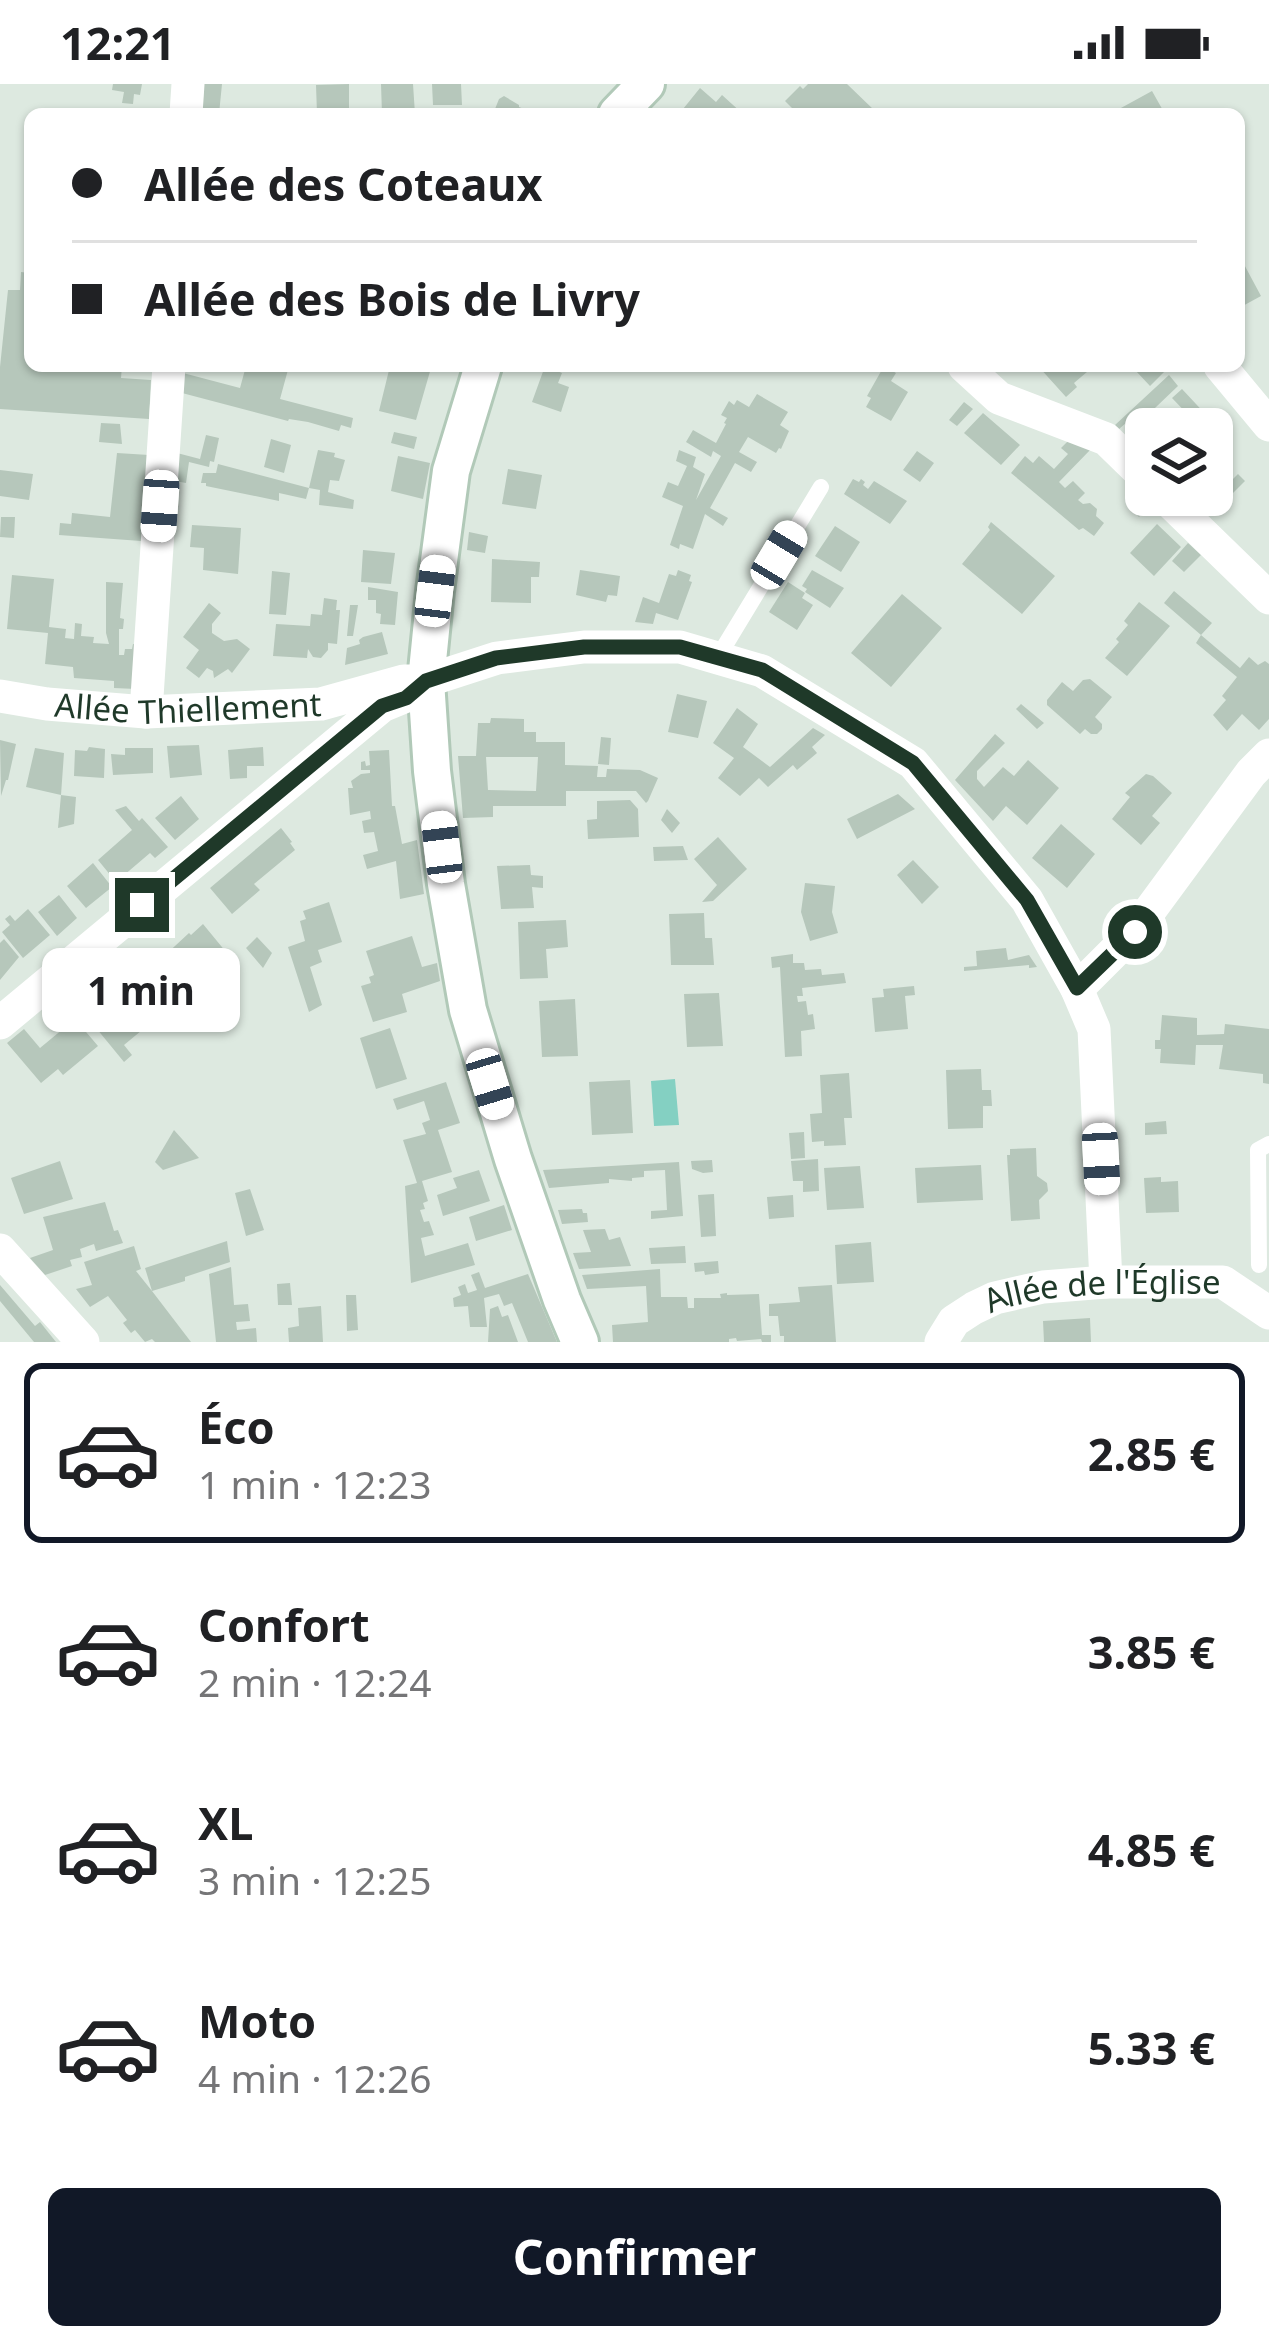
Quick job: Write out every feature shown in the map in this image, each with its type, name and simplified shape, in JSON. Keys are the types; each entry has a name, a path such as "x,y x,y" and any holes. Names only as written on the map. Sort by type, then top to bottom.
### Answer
{"street":[{"path":"623,108 646,84"},
{"path":"146,712 169,372"},
{"path":"481,372 451,471 426,681 432,771 468,1010 513,1159 580,1342"},
{"path":"971,372 999,398 1106,439 1125,458"},
{"path":"1225,372 1269,425"},
{"path":"1185,516 1269,598"},
{"name":"Allée Thiellement","path":"0,696 146,712 321,704 404,681 426,681 496,658 584,647 680,647 762,670 913,763 1027,900 1077,988 1094,1029 1106,1282"},
{"path":"0,1023 382,706 406,698 426,681"},
{"path":"1077,988 1135,932 1269,755"},
{"path":"0,1250 83,1342"},
{"name":"Allée de l'Église","path":"941,1342 954,1321 995,1298 1043,1287 1223,1282 1269,1313"}],"lane":[{"path":"718,657 821,487"},
{"path":"1259,1265 1258,1150 1269,1144"}],"water":[{"path":"675,1079 679,1125 654,1126 651,1081"}],"building":[{"path":"113,84 142,84 140,95 134,94 133,104 122,103 124,92 112,90"},
{"path":"204,84 222,84 220,108 202,108"},
{"path":"349,84 349,108 317,108 316,85"},
{"path":"381,84 413,84 415,108 382,108"},
{"path":"432,84 461,84 462,105 433,105"},
{"path":"808,84 847,84 872,108 792,108 785,101 800,86 803,89"},
{"path":"700,88 716,102 722,95 736,108 684,108"},
{"path":"1152,91 1162,108 1121,108"},
{"path":"504,96 521,108 495,108"},
{"path":"1245,266 1261,296 1245,305"},
{"path":"24,272 24,372 122,372 121,378 151,380 149,419 0,409 8,290 20,290"},
{"path":"244,372 287,372 280,399 353,418 351,428 341,425 339,431 288,421 182,393 183,373 240,388"},
{"path":"389,372 430,372 416,420 379,411"},
{"path":"543,372 562,373 558,383 569,387 561,412 532,402"},
{"path":"881,372 896,373 891,381 908,392 891,421 866,407 871,398 867,396"},
{"path":"1043,372 1087,372 1066,397"},
{"path":"1137,372 1164,372 1150,386"},
{"path":"1169,375 1178,386 1155,408 1133,408"},
{"path":"1182,389 1200,408 1182,408 1172,398"},
{"path":"757,394 788,412 780,425 789,431 781,449 776,453 748,437 739,452 757,462 751,472 735,463 710,508 728,518 723,526 705,514 693,549 670,545 683,506 662,497 668,482 678,486 687,466 676,461 679,450 696,457 693,467 705,474 696,500 721,456 713,451 711,457 686,442 693,430 716,443 726,424 727,418 721,415 729,401 749,407"},
{"path":"964,402 973,409 957,426 949,420"},
{"path":"983,413 1020,445 1001,465 964,433"},
{"path":"101,423 120,424 122,444 99,442"},
{"path":"394,432 417,437 414,449 391,443"},
{"path":"206,435 219,438 214,462 209,467 189,462 186,483 175,481 177,453 200,459"},
{"path":"1073,436 1092,448 1059,482 1065,488 1073,481 1085,493 1078,500 1097,509 1096,516 1104,523 1094,536 1079,530 1011,473 1025,456 1033,463 1039,456 1054,469 1068,454 1061,448"},
{"path":"271,439 291,445 284,473 264,467"},
{"path":"318,450 345,460 339,481 330,480 328,492 354,500 353,509 319,505 320,490 309,488"},
{"path":"917,451 934,463 920,482 903,470"},
{"path":"117,453 149,455 141,541 59,535 60,523 71,524 72,513 110,517"},
{"path":"398,456 430,463 423,499 391,491"},
{"path":"218,464 309,488 306,499 279,493 279,501 201,483 203,473 216,473"},
{"path":"508,469 542,475 536,509 502,504"},
{"path":"0,470 33,474 29,500 0,496"},
{"path":"1238,474 1245,481 1233,493"},
{"path":"853,479 861,479 868,489 874,481 907,501 890,524 844,494"},
{"path":"1,517 15,517 14,538 0,537"},
{"path":"991,522 1055,576 1022,614 962,564 990,530"},
{"path":"1157,524 1181,547 1154,576 1130,553"},
{"path":"192,525 241,528 238,574 203,570 204,548 190,547"},
{"path":"835,526 860,542 841,572 815,556"},
{"path":"469,532 488,536 485,553 467,550"},
{"path":"1188,543 1201,555 1184,572 1172,561"},
{"path":"363,550 395,553 391,584 361,582"},
{"path":"492,559 540,562 539,577 531,577 531,603 491,602"},
{"path":"580,570 620,576 617,596 608,595 606,602 576,595"},
{"path":"678,570 691,575 692,582 678,620 656,613 653,624 635,622 643,597 659,603 669,574 676,576"},
{"path":"812,570 844,588 830,608 802,586"},
{"path":"272,571 290,573 286,615 269,614"},
{"path":"12,575 54,579 49,627 66,629 65,638 74,639 75,623 82,624 81,636 94,637 93,643 109,644 106,582 123,583 119,655 139,645 136,689 114,688 114,681 74,678 73,667 45,664 48,633 7,629"},
{"path":"788,582 813,605 797,630 769,612"},
{"path":"368,587 398,592 395,625 380,624 381,614 376,613 376,600 368,600"},
{"path":"1174,591 1212,623 1201,635 1164,603"},
{"path":"902,594 942,628 891,687 851,653"},
{"path":"324,598 337,600 336,610 340,610 337,644 328,643 321,658 313,657 308,649 307,658 273,656 276,624 310,626 311,614 322,615"},
{"path":"1139,602 1170,626 1127,676 1105,658 1119,642 1116,639 1128,625 1124,621"},
{"path":"209,603 221,613 212,624 212,633 224,641 237,639 250,649 232,673 228,669 214,678 207,668 199,678 186,668 199,650 183,637"},
{"path":"350,605 358,605 353,636 347,636"},
{"path":"382,632 388,654 345,665 347,648"},
{"path":"1201,635 1240,668 1249,657 1258,665 1269,664 1269,719 1259,730 1242,714 1227,731 1213,715 1237,677 1196,643"},
{"path":"1090,679 1112,697 1095,717 1102,729 1091,734 1085,729 1080,734 1047,700 1062,682 1073,691"},
{"path":"677,694 707,701 698,738 668,732"},
{"path":"1021,704 1044,723 1037,729 1016,709"},
{"path":"737,708 758,724 743,747 770,767 813,728 825,735 812,747 817,753 797,770 793,765 768,787 759,778 740,796 718,778 734,758 713,743"},
{"path":"491,718 524,719 524,732 536,732 536,742 565,742 565,765 598,766 597,777 606,777 607,769 640,770 658,778 646,803 636,791 566,791 566,806 493,806 493,817 463,818 458,756 476,756 478,723 490,723","holes":["486,757 538,757 536,791 488,790"]},
{"path":"995,734 1005,743 977,771 984,787 1003,767 1014,776 1028,760 1059,788 1027,825 1006,806 993,821 955,780"},
{"path":"601,737 611,738 609,765 598,764"},
{"path":"0,740 16,744 1,796"},
{"path":"199,745 202,775 170,778 167,746"},
{"path":"263,747 264,766 247,766 247,778 230,779 228,750"},
{"path":"35,748 64,753 61,795 26,787"},
{"path":"125,748 153,748 153,773 113,775 111,754 125,755"},
{"path":"105,749 104,778 74,776 75,750"},
{"path":"389,750 392,806 402,844 417,840 424,894 400,899 396,861 367,869 363,855 378,851 374,832 364,833 362,821 371,819 370,811 350,815 348,788 353,788 351,781 361,774 370,773 361,770 361,762 370,765 369,751"},
{"path":"1146,774 1172,793 1152,816 1160,823 1141,845 1112,819 1130,797 1125,793"},
{"path":"898,794 915,809 857,839 847,819"},
{"path":"61,795 76,797 74,824 58,828"},
{"path":"181,796 199,819 175,840 155,818"},
{"path":"630,800 638,809 639,837 588,839 587,820 597,819 597,801"},
{"path":"126,806 168,847 155,858 150,853 116,882 98,860 132,830 115,810"},
{"path":"667,809 680,823 672,833 661,820"},
{"path":"1061,824 1095,854 1067,888 1032,858"},
{"path":"281,828 295,850 254,884 260,890 232,914 210,888"},
{"path":"718,837 747,869 713,901 702,902 717,885 694,859"},
{"path":"683,846 688,860 654,861 653,847"},
{"path":"913,860 939,887 922,904 897,875"},
{"path":"93,863 112,887 86,908 67,886"},
{"path":"530,865 531,875 543,876 543,888 532,887 534,908 501,909 497,866"},
{"path":"805,883 835,886 832,912 838,933 810,941 801,912"},
{"path":"59,895 77,918 57,936 38,912"},
{"path":"329,902 342,942 318,950 322,962 310,967 322,1005 309,1012 288,947 305,941 300,921 306,919 303,911"},
{"path":"28,909 50,935 23,958 2,932 10,925 5,919 10,915 15,921"},
{"path":"704,913 705,938 712,938 714,965 671,965 669,914"},
{"path":"566,920 568,947 546,949 548,978 520,979 518,922"},
{"path":"203,924 226,952 185,986 162,958"},
{"path":"412,936 422,967 437,963 440,981 402,994 407,1012 373,1022 361,986 371,983 369,977 374,975 366,951"},
{"path":"257,937 272,953 263,968 246,948"},
{"path":"4,939 19,957 0,980 0,943"},
{"path":"1006,948 1008,960 1029,955 1037,967 964,971 964,967 977,966 976,951"},
{"path":"793,954 793,963 804,963 805,970 821,969 822,975 844,973 846,983 802,988 798,1002 806,1001 815,1029 801,1031 802,1056 785,1057 780,967 772,968 771,957"},
{"path":"914,986 915,995 905,996 908,1029 875,1032 872,998 884,997 883,989"},
{"path":"109,990 147,1026 124,1045 132,1055 124,1062 83,1012"},
{"path":"719,993 723,1046 687,1047 684,994"},
{"path":"575,999 578,1056 542,1057 539,1001"},
{"path":"1162,1015 1197,1018 1197,1035 1224,1034 1225,1024 1269,1029 1269,1084 1263,1083 1263,1074 1219,1069 1223,1045 1196,1045 1195,1065 1160,1063 1161,1049 1155,1049 1155,1040 1160,1040"},
{"path":"75,1019 98,1046 63,1075 58,1069 41,1083 7,1043 24,1029 40,1048"},
{"path":"390,1028 407,1079 376,1089 360,1038"},
{"path":"981,1069 982,1090 991,1090 992,1106 983,1106 983,1128 948,1129 946,1070"},
{"path":"849,1073 852,1118 844,1118 846,1145 812,1142 810,1114 822,1113 820,1075"},
{"path":"630,1080 633,1133 592,1135 589,1082"},
{"path":"446,1082 460,1123 438,1130 452,1172 422,1181 428,1201 420,1210 434,1235 421,1238 425,1256 468,1243 475,1265 411,1283 405,1186 417,1183 403,1140 426,1134 422,1123 430,1120 424,1101 397,1110 393,1099"},
{"path":"1166,1121 1167,1134 1145,1135 1145,1123"},
{"path":"174,1130 199,1158 163,1170 155,1162"},
{"path":"804,1132 805,1158 791,1159 789,1133"},
{"path":"1036,1148 1037,1176 1047,1183 1048,1191 1039,1200 1040,1219 1011,1221 1007,1155 1010,1149"},
{"path":"818,1159 819,1191 803,1192 803,1181 793,1181 791,1161"},
{"path":"712,1160 713,1172 692,1169 691,1161"},
{"path":"60,1161 73,1199 24,1214 11,1178"},
{"path":"679,1162 683,1216 651,1219 651,1211 667,1210 665,1170 644,1171 644,1177 632,1181 609,1179 609,1183 549,1188 543,1170"},
{"path":"981,1165 983,1200 917,1203 915,1168"},
{"path":"860,1166 864,1208 827,1210 824,1168"},
{"path":"479,1170 490,1201 443,1216 437,1195 457,1188 453,1178"},
{"path":"1161,1177 1161,1182 1178,1181 1179,1212 1146,1213 1144,1178"},
{"path":"250,1189 264,1230 246,1236 235,1193"},
{"path":"714,1194 716,1236 701,1237 698,1195"},
{"path":"793,1195 794,1217 769,1219 767,1197"},
{"path":"105,1202 123,1243 96,1251 94,1244 80,1249 82,1257 70,1260 72,1266 45,1275 30,1258 53,1250 43,1217"},
{"path":"504,1205 512,1230 476,1241 469,1217"},
{"path":"582,1209 588,1222 562,1224 558,1210"},
{"path":"605,1229 609,1240 620,1237 631,1266 579,1269 573,1253 591,1252 583,1230"},
{"path":"227,1241 230,1262 152,1291 145,1268"},
{"path":"871,1242 874,1282 837,1284 835,1245"},
{"path":"134,1246 141,1269 136,1271 191,1342 145,1342 135,1330 131,1333 108,1296 90,1307 76,1289 92,1285 84,1262"},
{"path":"685,1246 686,1263 651,1264 649,1248"},
{"path":"718,1261 719,1273 695,1272 694,1263"},
{"path":"231,1267 234,1305 248,1304 250,1321 236,1322 237,1330 256,1328 257,1342 216,1342 209,1274"},
{"path":"660,1269 661,1297 687,1297 688,1308 694,1308 694,1298 759,1294 762,1335 771,1335 771,1342 736,1338 729,1342 613,1342 612,1325 648,1322 646,1286 587,1289 582,1275"},
{"path":"479,1272 485,1288 528,1274 557,1342 528,1342 512,1303 504,1306 499,1294 484,1298 487,1327 470,1327 468,1306 454,1307 453,1298 461,1295 458,1287 465,1284 468,1293 477,1290 471,1275"},
{"path":"290,1283 292,1305 278,1305 277,1284"},
{"path":"0,1285 35,1326 40,1322 56,1342 34,1342 0,1301"},
{"path":"832,1285 836,1342 784,1342 778,1316 769,1316 769,1304 800,1302 798,1287"},
{"path":"346,1295 356,1295 358,1330 347,1331"},
{"path":"321,1306 323,1342 289,1342 288,1328 299,1326 298,1308"},
{"path":"498,1306 502,1317 508,1315 518,1342 488,1342 490,1309"},
{"path":"1090,1318 1091,1342 1044,1342 1043,1321"}],"route":[{"path":"142,905 382,706 406,698 426,681 496,658 584,647 680,647 762,670 913,763 1027,900 1077,988 1135,932"}]}
